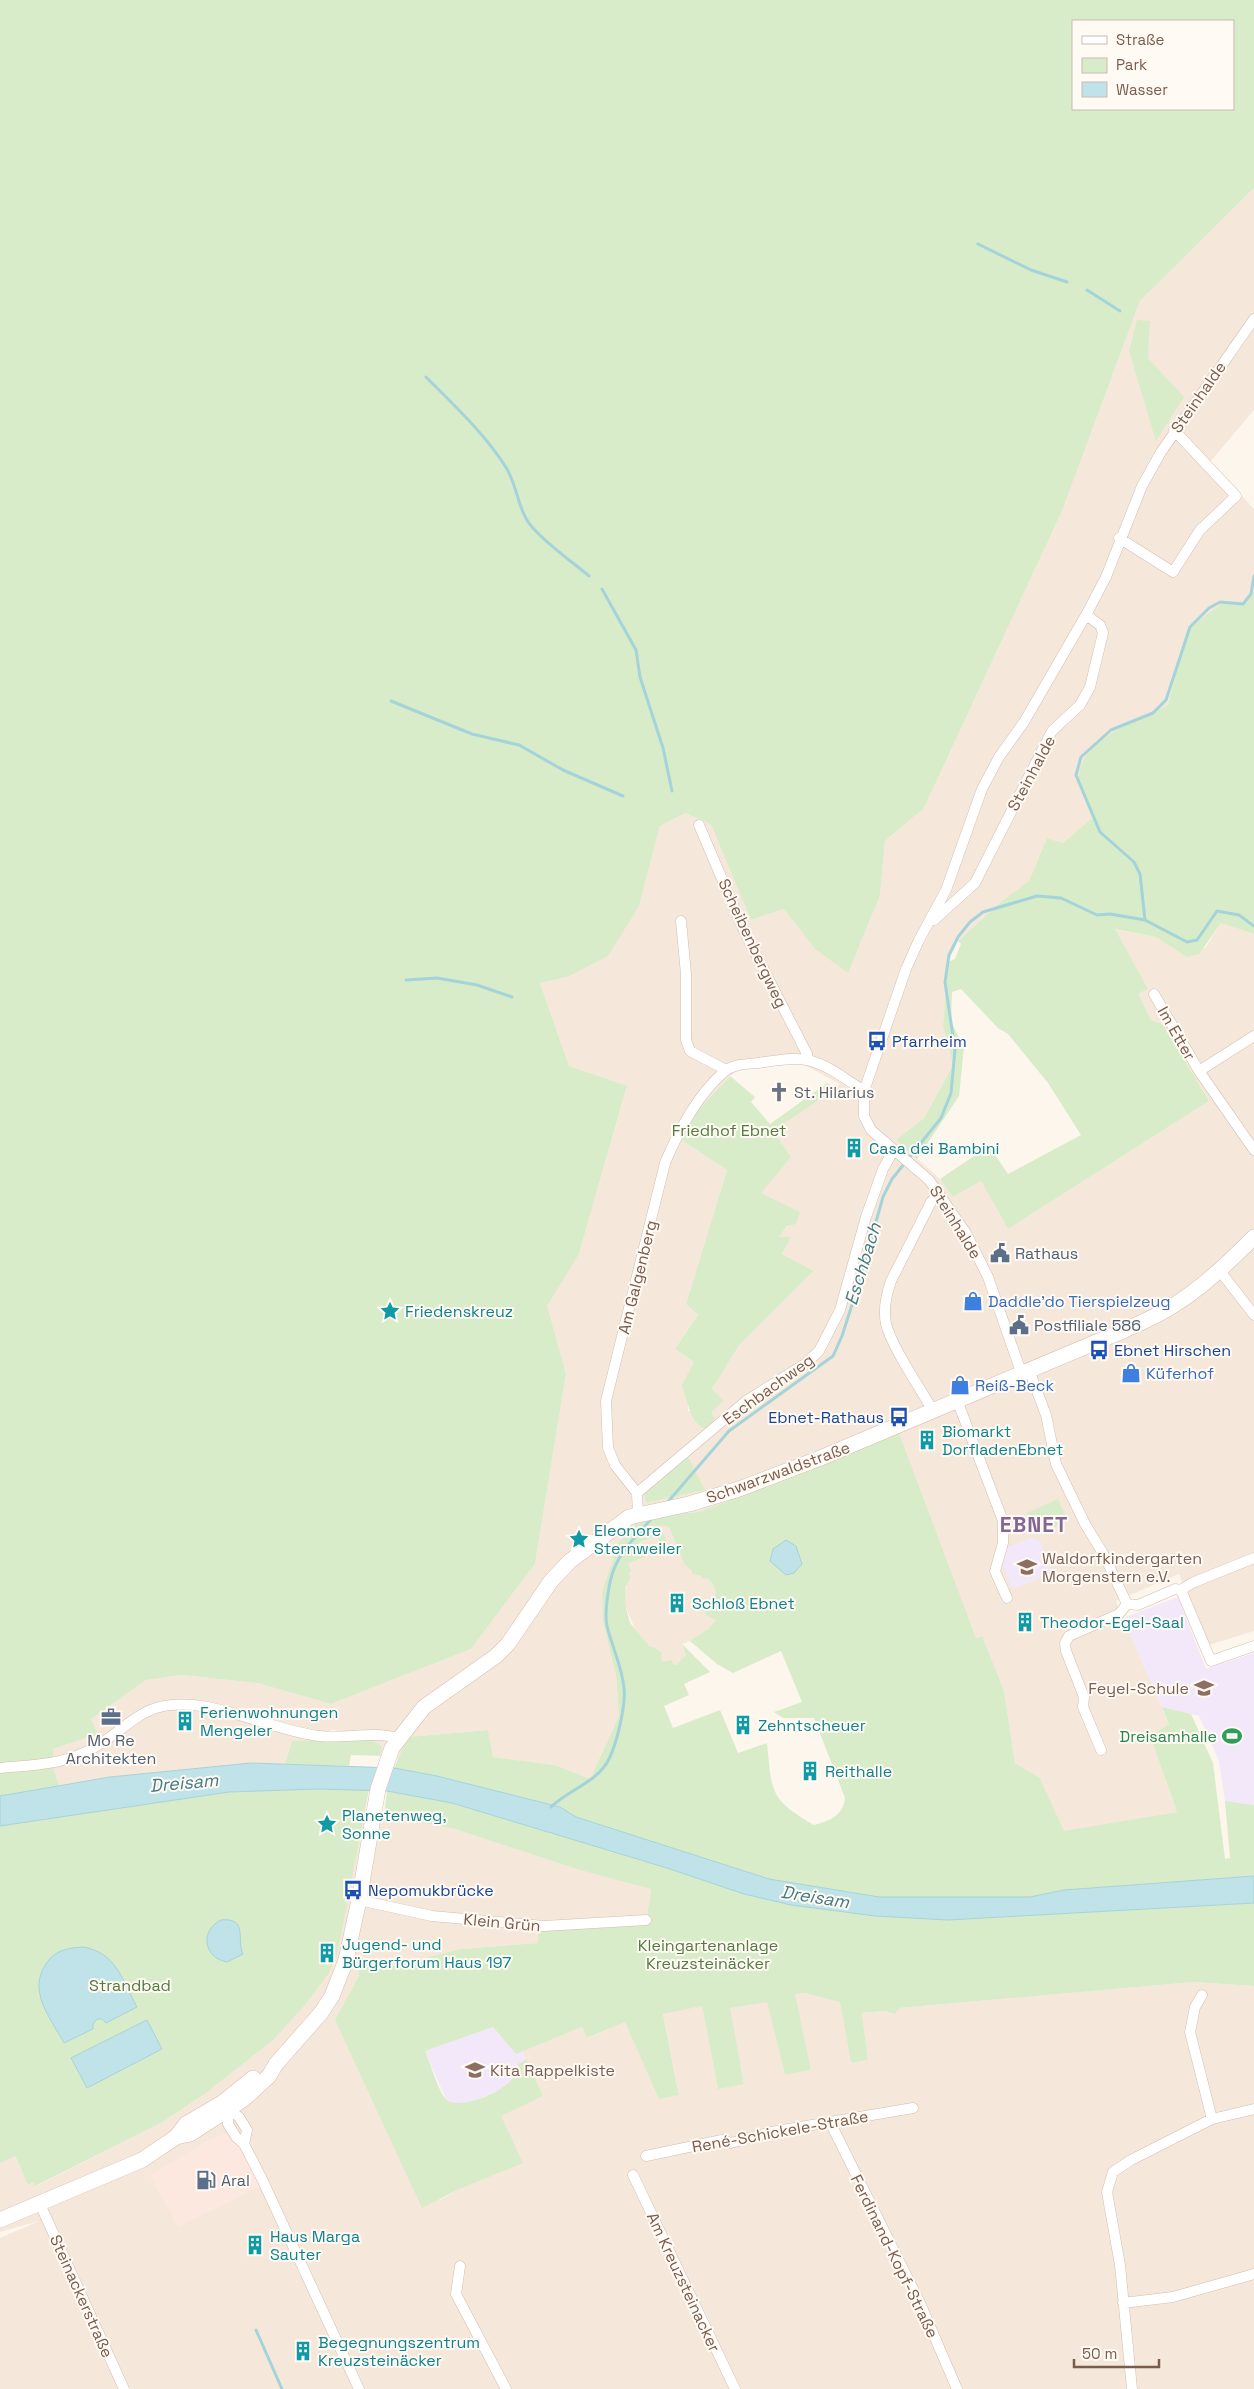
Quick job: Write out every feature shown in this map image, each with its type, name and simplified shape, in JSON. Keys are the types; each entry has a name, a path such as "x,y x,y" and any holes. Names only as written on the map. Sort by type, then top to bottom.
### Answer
{"main road":[{"name":"Schwarzwaldstraße","path":"0,2220 142,2160 176,2137 190,2134 225,2107 262,2070 276,2064 316,2020 332,1996 346,1960 359,1900 373,1814 388,1757 398,1738 424,1707 496,1656 508,1644 551,1581 570,1561 620,1522 641,1514 740,1489 1122,1332 1169,1308 1220,1271 1254,1237"}],"street":[{"name":"Steinhalde","path":"1127,1604 1104,1555 1085,1524 1056,1464 1046,1415 1025,1371 982,1264 966,1233 929,1180 871,1130 864,1116 864,1090 906,970 946,890 982,789 999,756 1024,722 1086,615 1106,577 1142,486 1174,430 1254,319"},
{"path":"1120,538 1173,572 1200,530 1236,496 1174,430"},
{"name":"Steinhalde","path":"927,926 975,883 1052,731 1080,705 1090,687 1103,633 1100,625 1086,615"},
{"name":"Scheibenbergweg","path":"699,824 745,933 807,1054 808,1060"},
{"path":"681,921 686,974 686,1040 690,1051 726,1070 741,1064 808,1060 840,1074 864,1090"},
{"name":"Im Etter","path":"1154,994 1199,1071 1254,1150"},
{"name":"Im Etter","path":"1199,1071 1254,1036"},
{"name":"Am Galgenberg","path":"637,1493 615,1465 608,1448 606,1401 665,1163 676,1138 696,1104 726,1070"},
{"name":"Eschbachweg","path":"637,1493 746,1402 805,1364 818,1351 840,1310 866,1217 883,1169 896,1153"},
{"path":"933,1411 891,1336 885,1311 886,1294 891,1281 931,1202 939,1193"},
{"path":"1220,1271 1238,1291 1254,1315"},
{"path":"957,1400 1003,1521 1003,1543 995,1571 1007,1598"},
{"path":"637,1493 641,1514"},
{"path":"1101,1750 1083,1707 1084,1697 1066,1651 1065,1644 1069,1636 1119,1614 1127,1604 1138,1606 1175,1590 1181,1590 1192,1583 1254,1558"},
{"path":"1181,1590 1210,1661 1254,1646"},
{"path":"0,1768 55,1764 80,1756 154,1708 174,1704 208,1707 294,1732 320,1736 384,1734 398,1738"},
{"name":"Klein Grün","path":"359,1900 432,1916 544,1926 646,1920"},
{"path":"1202,1995 1195,2008 1190,2032 1212,2119"},
{"path":"225,2107 228,2124 236,2137 244,2144 359,2389"},
{"name":"René-Schickele-Straße","path":"646,2156 722,2140 731,2142 771,2132 831,2124 914,2108"},
{"path":"1132,2389 1120,2265 1106,2192 1114,2172 1131,2160 1212,2119 1254,2109"},
{"name":"Ferdinand-Kopf-Straße","path":"831,2124 920,2303 957,2389"},
{"name":"Am Kreuzsteinacker","path":"633,2175 735,2389"},
{"name":"Steinackerstraße","path":"40,2204 124,2389"},
{"path":"460,2266 456,2294 506,2389"},
{"path":"1124,2303 1173,2297 1254,2274"}],"shaded area":[{"path":"1254,188 1254,410 1210,462 1254,509 1254,591 1243,605 1187,629 1168,705 1098,742 1079,783 1092,818 1063,843 1047,838 1029,881 1003,900 958,941 948,962 943,1026 953,1065 924,1118 896,1140 940,1179 953,1197 981,1181 1008,1229 1209,1101 1163,1024 1151,1020 1138,994 1148,989 1114,929 1156,937 1187,956 1206,947 1221,923 1254,934 1254,1631 1209,1645 1179,1574 1116,1601 1169,1724 1150,1736 1177,1812 1064,1832 1040,1778 1015,1763 1004,1691 981,1636 976,1638 700,1512 672,1514 630,1529 619,1542 603,1621 616,1676 619,1716 590,1779 555,1765 493,1757 488,1730 409,1737 398,1759 380,1756 382,1746 372,1740 331,1729 332,1742 292,1741 285,1764 251,1763 110,1777 60,1787 54,1770 53,1749 98,1734 91,1719 146,1680 182,1675 257,1683 331,1704 471,1649 535,1564 566,1374 546,1306 579,1254 627,1087 569,1066 540,983 567,977 639,906 660,826 686,813 711,825 751,920 784,909 815,949 880,895 885,841 924,808 1062,511 1140,301","holes":["799,1062 840,1084 773,1131 761,1193 788,1226 778,1237 790,1237 782,1254 814,1271 740,1344 712,1389 711,1412 688,1411 688,1399 681,1386 694,1362 675,1349 698,1315 686,1304 727,1170 680,1139 695,1113 730,1076 740,1069","705,1490 646,1503 644,1494"]},
{"path":"660,1526 669,1527 684,1564 699,1576 707,1577 713,1583 717,1594 716,1620 708,1629 682,1644 686,1655 676,1665 662,1662 660,1652 650,1648 636,1631 626,1608 625,1589 627,1587 628,1563 643,1540 645,1541 657,1536 667,1545 663,1533 658,1532"},
{"name":"Waldorfkindergarten Morgenstern e.V.","path":"1031,1538 1040,1541 1052,1573 1012,1589 1001,1561 1006,1548"},
{"name":"Feyel-Schule","path":"1178,1597 1206,1669 1254,1653 1254,1805 1225,1801 1219,1761 1199,1716 1162,1707 1123,1618"},
{"path":"363,1813 419,1820 455,1829 576,1869 651,1888 646,1923 538,1929 539,1943 460,1949 397,1965 381,1966 360,1976 352,1993 440,2200 457,2190 501,2116 542,2096 522,2051 582,2027 588,2038 625,2022 679,2094 663,2013 702,2006 718,2088 744,2083 729,2008 767,2001 785,2075 811,2070 794,1994 805,1993 840,2001 851,2063 868,2060 862,2013 886,2011 895,2013 898,2008 1193,1982 1254,1986 1254,2389 0,2389 0,2238 39,2221 0,2232 0,2163 14,2155 28,2184 33,2182 36,2186 161,2123 206,2093 272,2041 338,1951"},
{"name":"Kita Rappelkiste","path":"493,2027 516,2054 522,2051 526,2059 519,2063 514,2077 505,2087 465,2105 446,2099 425,2051"},
{"name":"Aral","path":"232,2131 263,2185 178,2227 150,2175 209,2140"}],"green space":[{"path":"0,0 1254,0 1254,188 1140,301 1062,511 924,808 885,841 880,895 848,973 815,949 784,909 751,920 711,825 686,813 660,826 639,906 608,956 567,977 540,983 569,1066 627,1086 579,1254 547,1306 566,1374 535,1564 471,1649 331,1704 257,1683 182,1675 146,1680 91,1719 98,1734 53,1749 54,1770 60,1787 0,1796"},
{"path":"1137,320 1150,321 1148,358 1184,397 1156,441 1129,351"},
{"path":"1254,591 1254,934 1221,923 1199,954 1187,957 1156,937 1115,929 1148,989 1138,994 1151,1020 1163,1024 1209,1101 1008,1229 981,1181 953,1197 940,1179 989,1146 1008,1174 1081,1135 1048,1083 1008,1034 998,1028 961,989 952,992 951,1022 964,1047 959,1096 917,1159 896,1140 924,1118 953,1065 943,1026 948,962 955,959 961,944 958,941 1003,900 1029,881 1047,838 1063,843 1092,818 1080,785 1080,770 1085,757 1109,735 1168,705 1187,629 1224,602 1243,605"},
{"name":"Friedhof Ebnet","path":"730,1076 755,1097 751,1102 770,1124 827,1083 835,1089 773,1131 791,1157 761,1193 800,1212 796,1224 787,1226 779,1237 791,1237 782,1254 814,1271 740,1344 712,1389 724,1401 711,1412 715,1419 705,1429 695,1421 681,1386 694,1362 675,1349 698,1315 686,1304 727,1170 680,1139 695,1113"},
{"path":"899,1433 976,1638 982,1636 1004,1691 1015,1763 1040,1778 1064,1831 1177,1812 1150,1736 1169,1724 1162,1707 1191,1714 1213,1763 1225,1859 1230,1858 1225,1801 1254,1805 1254,1876 1064,1890 1030,1897 879,1897 769,1879 576,1817 560,1807 437,1776 394,1768 408,1737 488,1730 493,1757 555,1765 590,1779 619,1716 616,1676 603,1621 602,1592 619,1542 636,1524 672,1514 700,1512","holes":["660,1526 669,1527 684,1564 692,1571 692,1574 701,1576 703,1579 707,1578 712,1583 716,1592 705,1611 706,1615 716,1620 708,1629 690,1641 717,1664 733,1673 781,1651 802,1702 774,1712 783,1718 814,1718 845,1798 844,1804 838,1813 825,1822 814,1825 799,1816 781,1801 772,1784 767,1743 738,1753 720,1710 673,1728 664,1706 689,1695 684,1684 710,1672 682,1644 686,1655 676,1665 673,1664 672,1660 662,1662 661,1652 650,1647 630,1623 626,1608 625,1589 631,1576 628,1574 631,1571 628,1563 644,1557 642,1549 638,1545 643,1540 657,1536 662,1547 668,1545 663,1533 658,1532"]},
{"path":"688,1457 705,1490 646,1503 644,1494"},
{"path":"1058,1499 1068,1521 1037,1535 1027,1513"},
{"path":"372,1740 382,1746 380,1756 351,1755 349,1766 285,1764 292,1741"},
{"name":"Strandbad","path":"319,1789 369,1790 338,1951 329,1973 304,2006 272,2041 206,2093 161,2123 35,2186 33,2182 28,2185 15,2156 0,2163 0,1826 229,1792"},
{"name":"Kleingartenanlage Kreuzsteinäcker","path":"387,1791 452,1803 667,1868 744,1894 791,1905 875,1916 948,1920 1254,1903 1254,1986 1193,1982 899,2008 895,2014 886,2011 862,2013 868,2060 851,2063 840,2002 805,1993 795,1994 811,2070 785,2075 767,2002 730,2008 744,2084 718,2089 702,2006 663,2014 679,2095 659,2099 625,2022 587,2038 582,2027 516,2054 493,2027 425,2051 442,2094 451,2102 460,2103 470,2102 492,2094 509,2083 514,2077 519,2063 526,2059 543,2096 501,2116 523,2163 457,2190 422,2208 335,2020 359,1976 358,1962 381,1966 397,1965 460,1949 538,1943 538,1929 646,1923 651,1889 576,1869 455,1829 384,1815"}],"water":[{"path":"786,1540 796,1546 802,1564 794,1573 786,1575 770,1561 773,1549"},
{"name":"Dreisam","path":"251,1763 394,1768 437,1776 560,1807 576,1817 769,1879 879,1897 1030,1897 1064,1890 1254,1876 1254,1903 948,1920 875,1916 791,1905 744,1894 667,1868 452,1803 387,1791 319,1789 229,1792 0,1826 0,1796 110,1777"},
{"path":"221,1920 235,1922 240,1931 243,1954 227,1962 213,1955 207,1944 209,1931"},
{"path":"83,1947 94,1950 111,1961 137,2007 106,2023 102,2019 97,2019 93,2024 93,2029 64,2043 43,2005 39,1984 46,1964 53,1956 67,1949"},
{"path":"147,2020 162,2049 87,2088 71,2058"}],"waterway":[{"path":"978,244 1031,270 1067,282"},
{"path":"1087,290 1120,311"},
{"path":"426,377 469,421 498,456 511,476 528,522 539,535 589,576"},
{"path":"1145,920 1140,874 1134,862 1100,832 1076,775 1081,757 1111,730 1153,713 1166,700 1190,627 1209,608 1220,602 1243,604 1251,594 1254,576"},
{"path":"602,589 636,650 640,677 663,748 672,791"},
{"path":"391,701 472,734 519,745 563,770 623,796"},
{"name":"Eschbach","path":"666,1504 729,1431 833,1356 842,1336 857,1289 883,1197 892,1179 941,1118 951,1093 955,1050 945,982 949,955 958,937 970,922 983,912 1037,896 1061,898 1097,915 1110,914 1145,920 1187,942 1197,940 1217,911 1239,915 1254,926"},
{"path":"406,980 437,978 477,985 512,997"},
{"name":"Eschbach","path":"551,1807 597,1774 609,1759 615,1744 624,1704 624,1688 607,1626 606,1613 609,1589 617,1562 631,1542 653,1517"},
{"path":"256,2330 282,2389"}],"place":[{"name":"Pfarrheim","path":"877,1041"},
{"name":"St. Hilarius","path":"779,1092"},
{"name":"Casa dei Bambini","path":"854,1148"},
{"name":"Rathaus","path":"1000,1253"},
{"name":"Daddle'do Tierspielzeug","path":"973,1301"},
{"name":"Friedenskreuz","path":"390,1311"},
{"name":"Postfiliale 586","path":"1019,1325"},
{"name":"Ebnet Hirschen","path":"1099,1350"},
{"name":"Küferhof","path":"1131,1373"},
{"name":"Reiß-Beck","path":"960,1385"},
{"name":"Ebnet-Rathaus","path":"899,1417"},
{"name":"Biomarkt DorfladenEbnet","path":"927,1440"},
{"name":"Eleonore Sternweiler","path":"579,1539"},
{"name":"Waldorfkindergarten Morgenstern e.V.","path":"1027,1567"},
{"name":"Schloß Ebnet","path":"677,1603"},
{"name":"Theodor-Egel-Saal","path":"1025,1622"},
{"name":"Feyel-Schule","path":"1204,1688"},
{"name":"Mo Re Architekten","path":"111,1717"},
{"name":"Ferienwohnungen Mengeler","path":"185,1721"},
{"name":"Zehntscheuer","path":"743,1725"},
{"name":"Dreisamhalle","path":"1232,1736"},
{"name":"Reithalle","path":"810,1771"},
{"name":"Planetenweg, Sonne","path":"327,1824"},
{"name":"Nepomukbrücke","path":"353,1890"},
{"name":"Jugend- und Bürgerforum Haus 197","path":"327,1953"},
{"name":"Kita Rappelkiste","path":"475,2070"},
{"name":"Aral","path":"206,2180"},
{"name":"Haus Marga Sauter","path":"255,2245"},
{"name":"Begegnungszentrum Kreuzsteinäcker","path":"303,2351"}],"district":[{"name":"EBNET","path":"1034,1525"}]}
